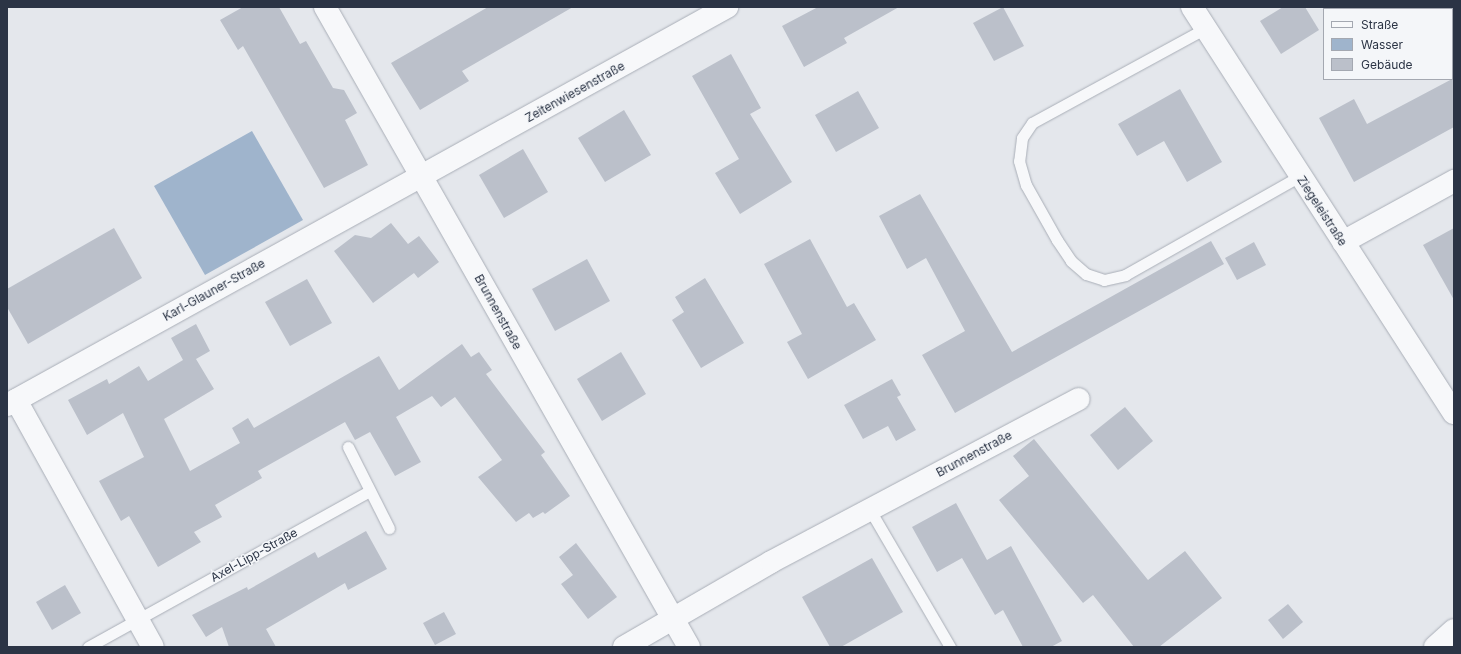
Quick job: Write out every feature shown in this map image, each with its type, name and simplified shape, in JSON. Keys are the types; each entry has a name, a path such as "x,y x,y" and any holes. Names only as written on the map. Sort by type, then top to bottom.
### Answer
{"street":[{"name":"Brunnenstraße","path":"325,7 689,647"},
{"name":"Zeitenwiesenstraße","path":"421,174 727,7"},
{"name":"Ziegeleistraße","path":"1192,7 1454,413"},
{"name":"Karl-Glauner-Straße","path":"12,402 421,174"},
{"path":"1343,242 1454,181"},
{"name":"Brunnenstraße","path":"672,616 1079,400"},
{"path":"12,402 153,647"},
{"path":"624,647 672,616"},
{"path":"1435,647 1454,630"}],"lane":[{"path":"1206,28 1032,122 1022,138 1019,161 1026,185 1057,240 1071,261 1086,274 1104,280 1125,275 1300,176"},
{"path":"348,447 389,528"},
{"name":"Axel-Lipp-Straße","path":"88,647 370,491"},
{"path":"870,510 950,647"}],"water":[{"path":"252,131 303,220 205,275 154,186"}],"building":[{"path":"243,7 279,7 300,44 306,41 333,88 344,90 357,113 345,120 368,165 324,188 243,46 238,50 220,20"},
{"path":"488,7 573,7 462,71 469,81 420,110 391,63"},
{"path":"818,7 899,7 844,38 847,43 804,67 782,26"},
{"path":"1003,7 1024,46 994,61 973,23"},
{"path":"1283,7 1305,7 1319,30 1281,54 1260,21"},
{"path":"731,54 761,108 750,114 792,182 740,214 715,173 739,159 692,76"},
{"path":"1453,79 1454,127 1354,182 1319,118 1354,99 1367,124 1450,80 1453,80"},
{"path":"1180,89 1222,162 1187,182 1164,141 1137,156 1118,124"},
{"path":"858,91 879,128 836,152 815,115"},
{"path":"624,110 651,155 605,182 578,138"},
{"path":"523,149 548,192 504,218 479,175"},
{"path":"920,194 1012,352 1211,241 1224,264 955,413 922,355 965,331 926,258 907,269 879,216"},
{"path":"391,223 408,244 419,236 439,262 418,278 414,273 373,303 334,251 355,235 371,238"},
{"path":"114,228 142,278 28,344 7,307 7,289"},
{"path":"1454,228 1454,300 1423,245"},
{"path":"810,239 847,307 854,303 876,340 808,379 787,342 802,334 764,264"},
{"path":"1254,242 1266,265 1237,280 1225,258"},
{"path":"587,259 610,301 555,331 532,289"},
{"path":"705,278 744,343 701,368 672,320 684,312 675,297"},
{"path":"307,279 332,323 290,346 265,302"},
{"path":"196,324 210,351 196,359 214,389 164,419 190,471 240,443 232,428 248,418 254,428 379,356 399,390 462,344 471,357 479,352 492,370 486,374 545,452 541,455 570,496 545,514 543,512 533,518 529,513 516,522 478,477 502,460 455,397 441,407 432,396 396,417 421,462 395,476 370,432 355,440 345,422 258,471 262,478 215,505 222,517 194,532 201,542 158,567 129,516 121,521 99,481 144,457 123,413 87,435 68,400 107,379 109,384 139,366 148,381 183,360 171,338"},
{"path":"621,352 646,394 602,421 577,379"},
{"path":"892,379 901,395 897,397 916,430 896,441 888,426 863,439 844,405"},
{"path":"1125,407 1153,441 1118,470 1090,435"},
{"path":"1034,439 1148,580 1185,551 1222,598 1159,647 1134,647 1093,595 1083,603 999,500 1029,476 1013,456"},
{"path":"956,503 987,560 1011,546 1062,641 1051,647 1023,647 1003,610 995,615 962,558 937,572 912,527"},
{"path":"366,531 387,569 348,590 345,583 266,629 276,647 229,647 222,627 206,637 192,615 247,587 248,590 315,552 318,558"},
{"path":"576,543 617,597 588,619 561,584 573,575 559,557"},
{"path":"872,558 903,612 841,647 830,647 802,597"},
{"path":"65,585 81,613 52,630 36,602"},
{"path":"1288,604 1303,622 1283,639 1268,620"},
{"path":"444,612 456,634 435,645 423,623"}]}
